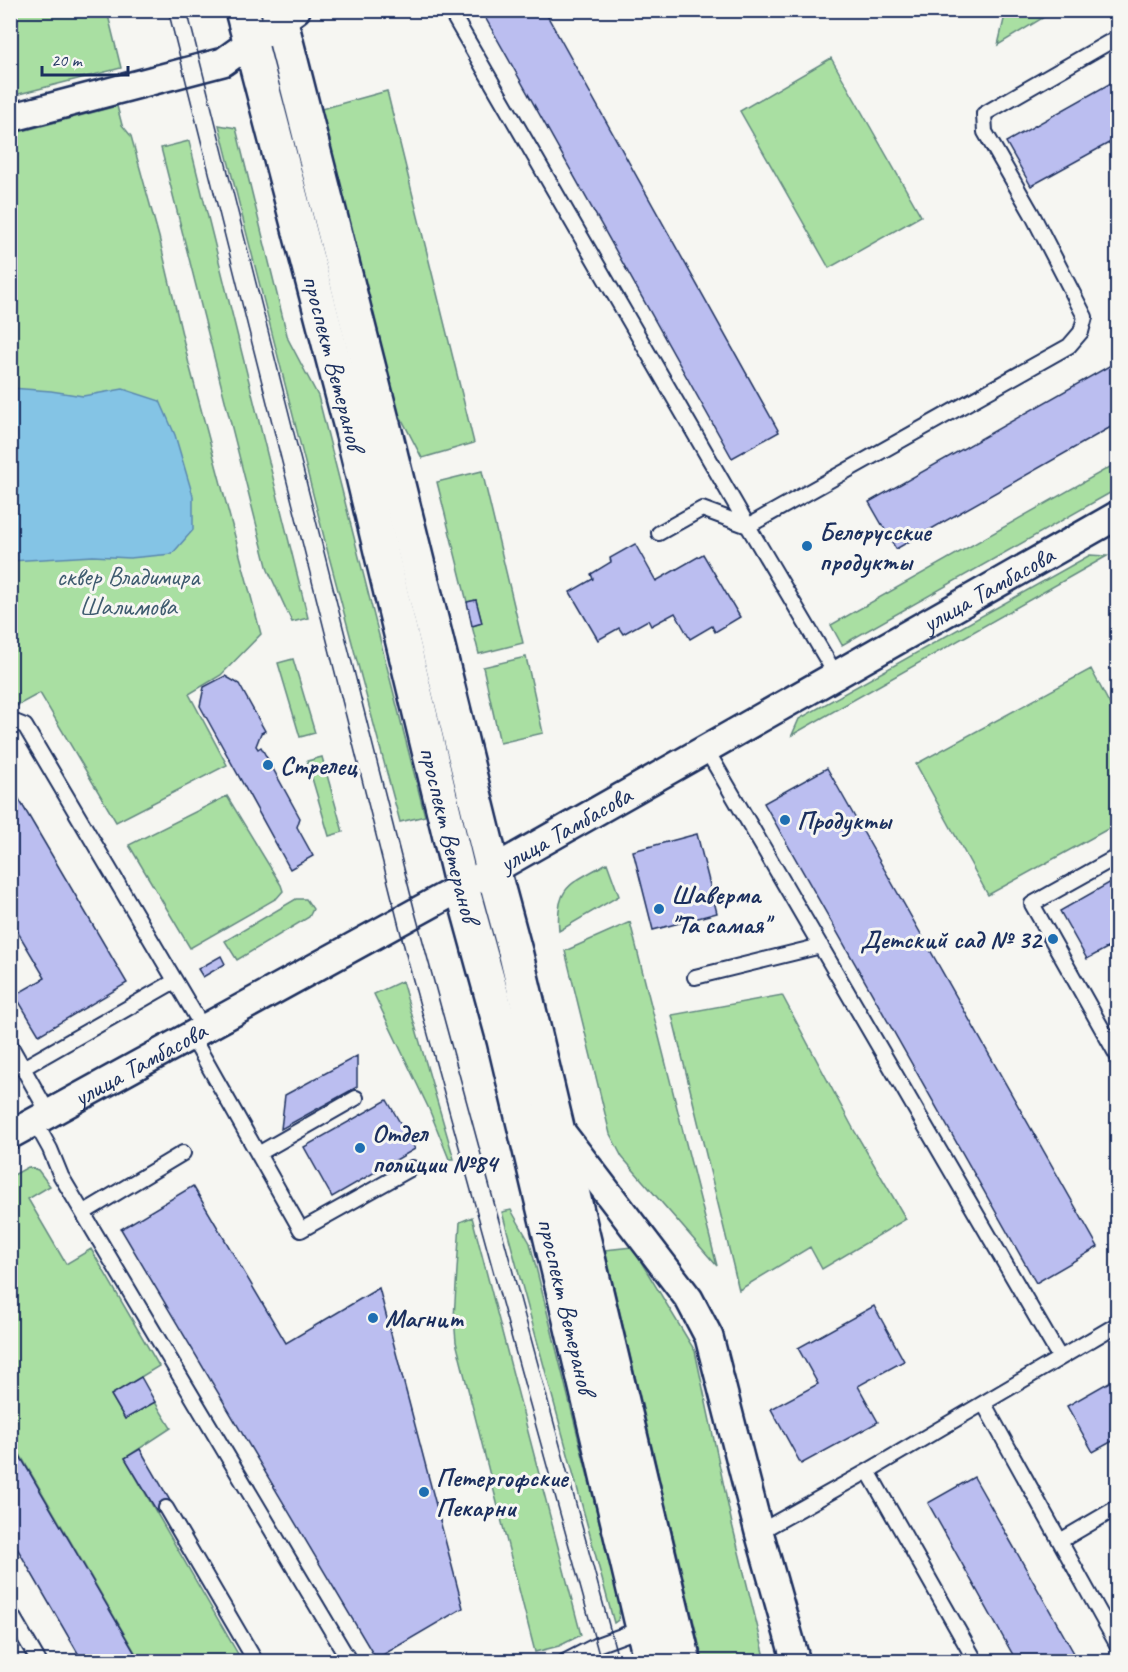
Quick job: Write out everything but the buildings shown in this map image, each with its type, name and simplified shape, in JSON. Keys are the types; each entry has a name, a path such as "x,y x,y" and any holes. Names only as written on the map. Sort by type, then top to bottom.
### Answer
{"main road":[{"name":"проспект Ветеранов","path":"242,10 353,435 462,887 493,996 658,1623 684,1662"},
{"name":"проспект Ветеранов","path":"285,14 387,439 558,1127 658,1623 651,1662"}],"street":[{"path":"10,118 223,62 250,44 285,14"},
{"name":"улица Тамбасова","path":"10,1135 493,870 1118,515"},
{"path":"558,1127 689,1299 709,1337 759,1532 796,1662"}],"lane":[{"path":"450,10 836,675"},
{"path":"659,533 702,509 748,526 1069,346 1082,332 1085,317 1032,214 985,132 984,114 1118,37"},
{"path":"10,724 15,722 25,726 175,981 197,1032 258,1154 301,1230 412,1168"},
{"path":"706,749 1060,1358"},
{"path":"1118,856 1032,904 1118,1057"},
{"path":"695,977 821,946"},
{"path":"24,1068 175,981"},
{"path":"10,1046 24,1068 61,1176 350,1662"},
{"path":"258,1154 356,1098"},
{"path":"83,1213 183,1154"},
{"path":"759,1532 984,1404 1118,1324"},
{"path":"984,1404 1118,1646"},
{"path":"868,1471 976,1662"},
{"path":"1060,1541 1118,1507"},
{"path":"166,1508 256,1662"},
{"path":"10,1612 39,1662"},
{"path":"564,1662 597,1645 658,1623"}],"green space":[{"path":"1006,10 1054,11 998,45"},
{"path":"10,11 107,11 121,68 11,96"},
{"path":"831,58 921,216 829,268 740,111"},
{"path":"387,91 474,443 422,458 383,383 314,111"},
{"name":"сквер Владимира Шалимова","path":"117,106 122,125 131,136 159,237 189,364 261,634 221,675 189,694 227,765 116,822 40,693 11,709 11,134"},
{"path":"219,125 236,128 288,339 318,396 425,816 400,822 328,553"},
{"path":"189,141 308,618 292,622 268,570 161,148"},
{"path":"1117,463 1117,489 842,645 831,625"},
{"path":"482,471 523,643 479,654 472,626 482,623 476,600 467,602 437,482"},
{"path":"1090,555 1107,556 792,735 799,719"},
{"path":"526,657 543,733 500,743 483,667"},
{"path":"293,659 315,733 300,737 278,663"},
{"path":"1091,669 1117,718 1117,824 988,895 916,764"},
{"path":"322,757 343,832 329,836 307,761"},
{"path":"227,796 283,891 277,898 190,948 129,845"},
{"path":"607,863 619,896 559,931 558,916 563,895 575,882"},
{"path":"296,899 306,899 313,909 309,917 237,960 225,941"},
{"path":"630,922 717,1266 622,1157 610,1134 565,951"},
{"path":"402,981 454,1159 449,1159 429,1109 374,994"},
{"path":"782,995 855,1132 906,1219 822,1269 810,1247 739,1290 672,1015"},
{"path":"28,1167 38,1170 50,1186 28,1199 66,1264 91,1249 159,1366 111,1395 125,1419 155,1402 171,1428 125,1458 242,1661 140,1661 11,1439 10,1177"},
{"path":"511,1210 530,1243 620,1606 618,1620 614,1623 502,1212"},
{"path":"472,1217 581,1635 559,1646 535,1652 456,1342 454,1318 460,1222"},
{"path":"632,1247 695,1351 732,1524 766,1661 703,1661 605,1250"}],"water":[{"path":"11,388 83,396 123,389 160,401 175,435 193,496 193,530 172,554 130,558 93,556 11,561"}],"tram line":[{"path":"168,10 408,962 601,1662"},
{"path":"187,10 415,912 619,1662"}],"place":[{"name":"Белорусские продукты","path":"807,546"},
{"name":"Стрелец","path":"268,765"},
{"name":"Продукты","path":"785,820"},
{"name":"Шаверма \"Та самая\"","path":"659,909"},
{"name":"Детский сад № 32","path":"1053,939"},
{"name":"Отдел полиции №84","path":"360,1148"},
{"name":"Магнит","path":"373,1318"},
{"name":"Петергофские Пекарни","path":"424,1492"}]}
